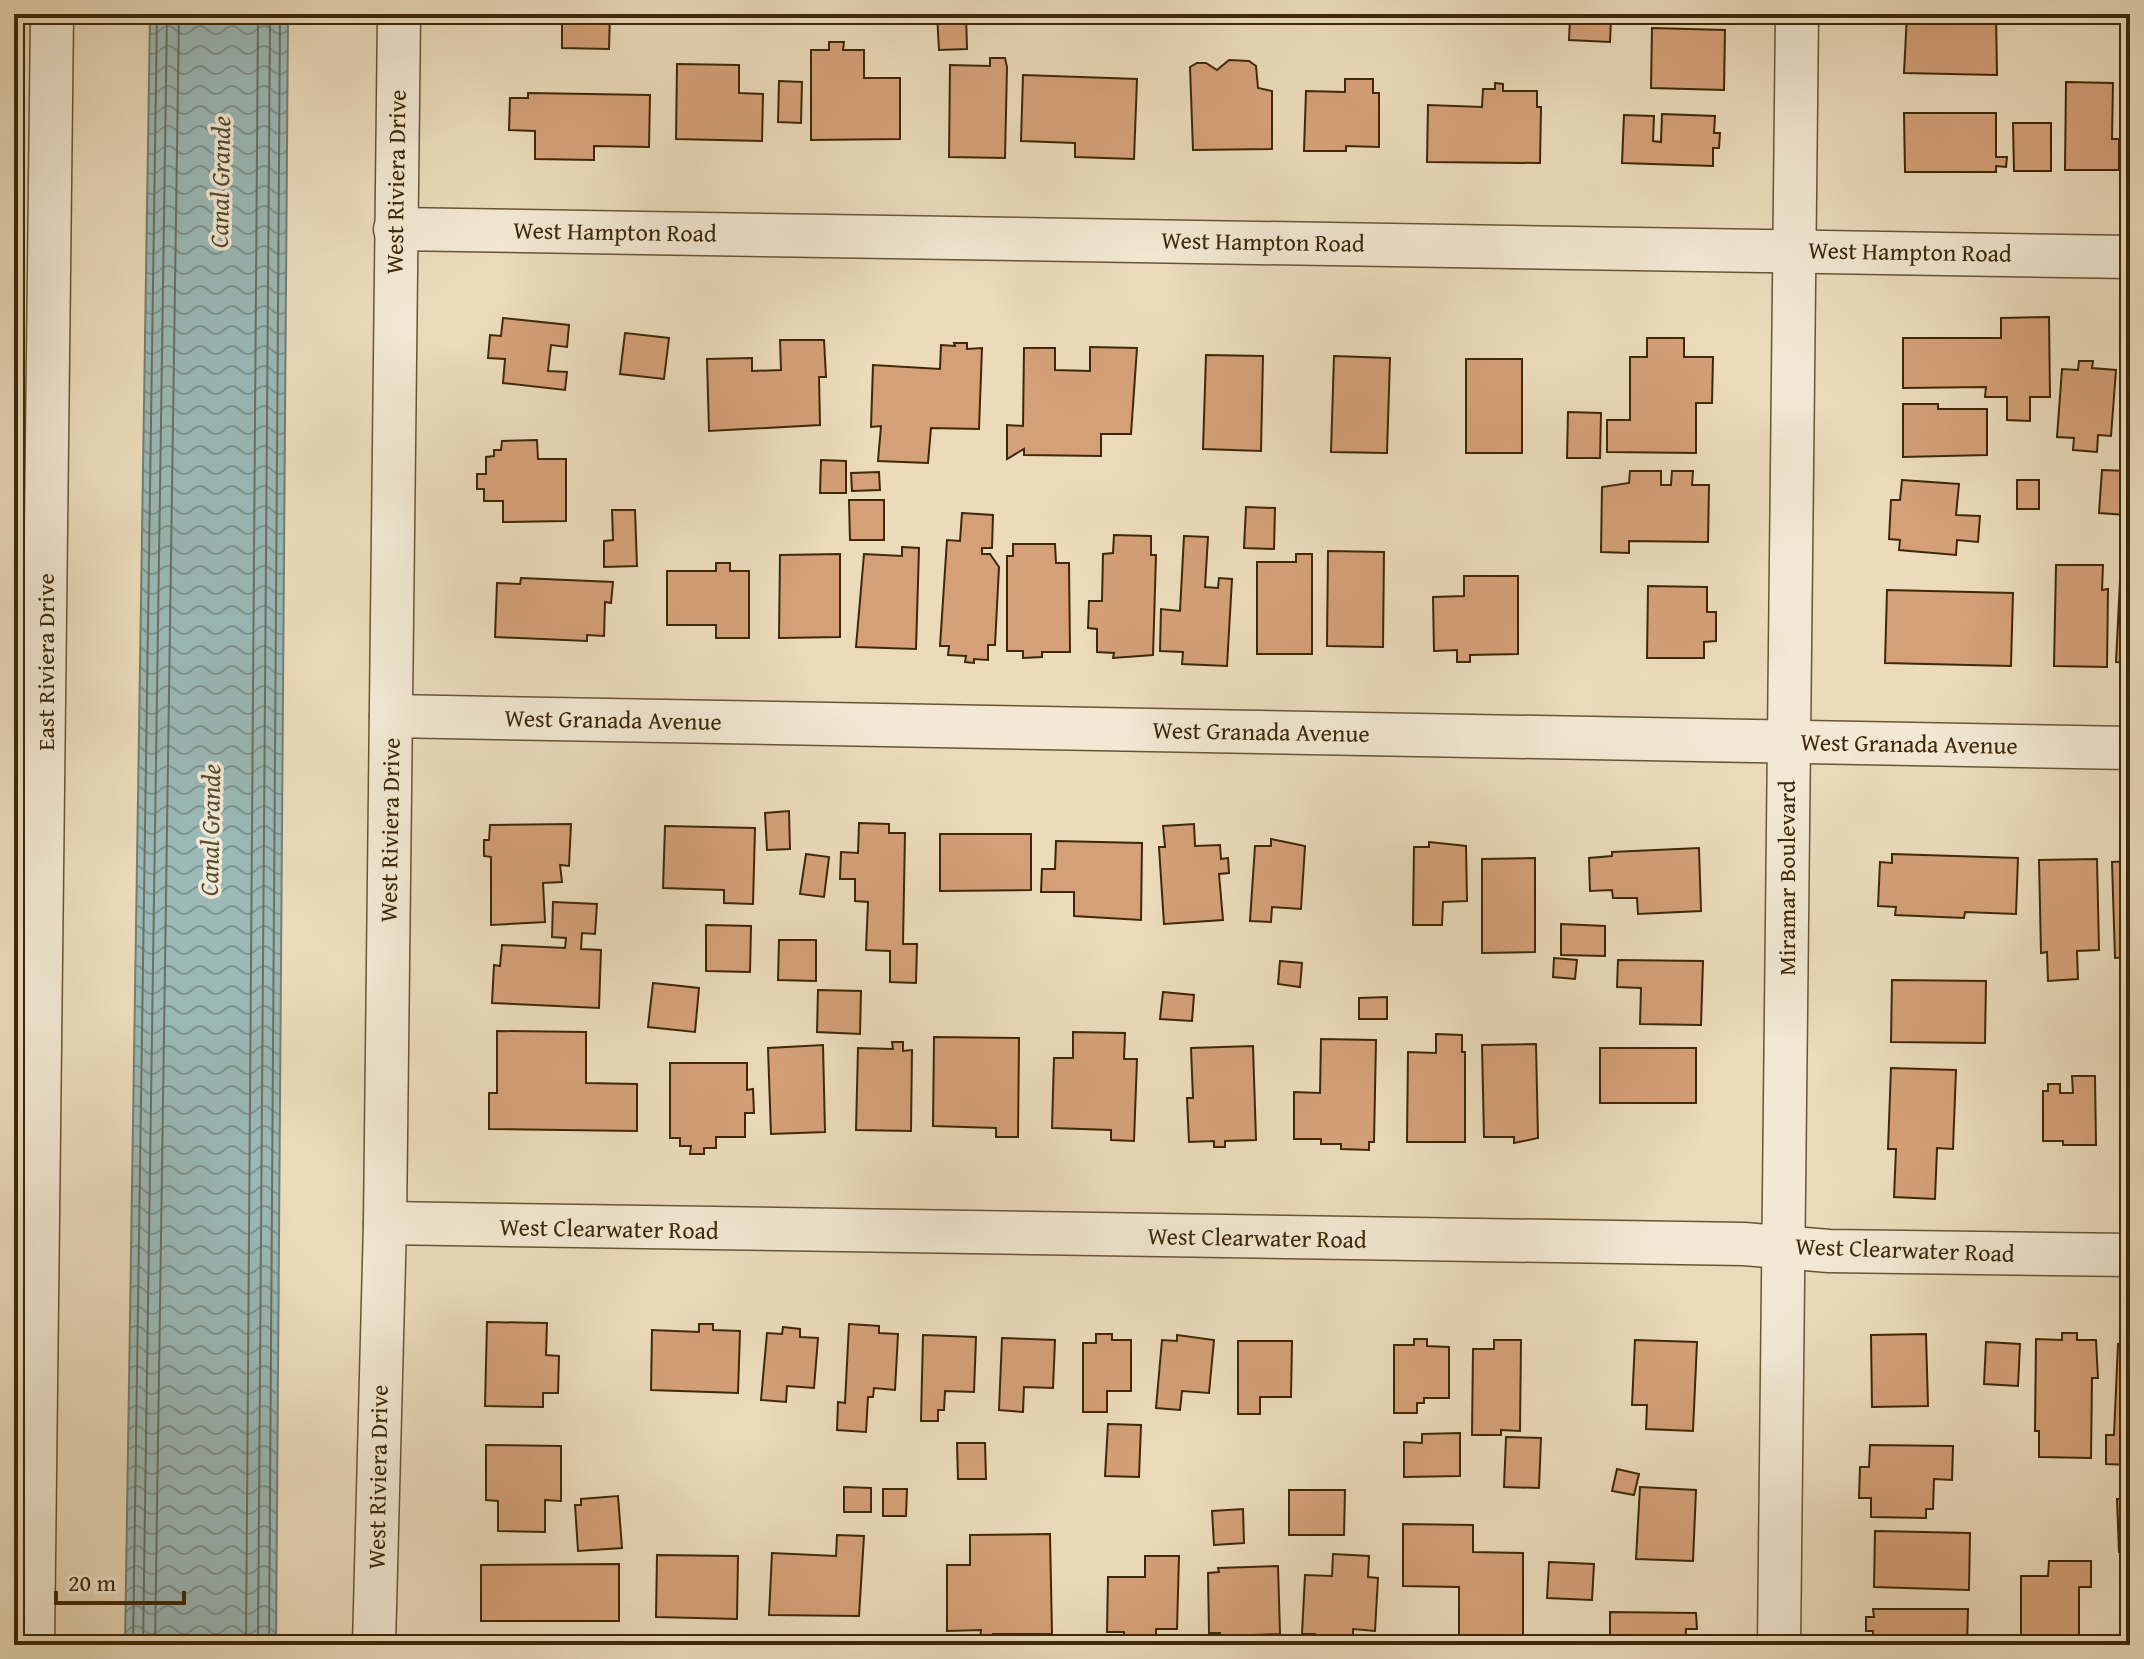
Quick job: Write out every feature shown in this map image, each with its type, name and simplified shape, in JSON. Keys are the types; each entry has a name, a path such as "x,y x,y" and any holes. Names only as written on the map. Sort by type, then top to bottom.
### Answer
{"street":[{"name":"East Riviera Drive","path":"33,1645 27,1212 32,235 52,14"},
{"name":"West Riviera Drive","path":"374,1645 385,1223 399,14"},
{"name":"Miramar Boulevard","path":"1779,1645 1786,1246 1788,742 1797,14"},
{"name":"West Hampton Road","path":"395,229 2130,257"},
{"name":"West Granada Avenue","path":"391,716 2130,748"},
{"name":"West Clearwater Road","path":"385,1223 430,1227 1786,1246 1829,1251 2130,1255"}],"water":[{"name":"Canal Grande","path":"150,14 288,14 276,1645 125,1645"}],"building":[{"path":"494,14 610,14 609,49 562,48 562,20"},
{"path":"937,14 966,14 967,49 939,50"},
{"path":"1907,14 1996,14 1997,75 1904,73"},
{"path":"1570,17 1611,19 1610,42 1569,40"},
{"path":"1652,28 1725,30 1724,90 1651,88"},
{"path":"829,42 844,42 843,50 864,50 864,78 900,78 900,139 811,140 811,50 829,50"},
{"path":"990,58 1005,58 1007,67 1005,158 949,157 950,65 990,66"},
{"path":"1229,60 1249,61 1256,66 1258,88 1272,91 1272,149 1193,150 1190,67 1206,63 1217,70"},
{"path":"677,64 739,65 739,93 763,94 762,141 676,139"},
{"path":"1023,75 1137,79 1134,159 1075,157 1075,143 1021,141"},
{"path":"1345,79 1373,79 1373,93 1379,93 1379,147 1346,146 1346,151 1304,151 1306,91 1345,92"},
{"path":"779,81 802,82 801,123 778,122"},
{"path":"2066,82 2113,83 2112,139 2119,139 2119,170 2065,170"},
{"path":"1495,83 1503,84 1503,91 1537,91 1537,107 1541,107 1540,163 1427,162 1428,105 1482,107 1483,89 1495,89"},
{"path":"528,93 650,95 649,147 594,146 594,160 535,159 535,131 509,130 510,98 528,98"},
{"path":"1904,113 1996,113 1996,157 2007,157 2006,167 1996,166 1996,172 1905,172"},
{"path":"1662,114 1715,116 1714,133 1720,133 1719,148 1713,148 1713,166 1622,163 1624,115 1654,116 1653,141 1661,142"},
{"path":"2013,123 2051,123 2051,171 2014,171"},
{"path":"2049,317 2050,397 2030,397 2030,421 2007,420 2007,397 1985,397 1986,387 1903,388 1903,338 2001,338 2001,318"},
{"path":"503,318 569,325 567,347 551,345 548,371 567,372 565,390 503,383 505,359 488,358 490,335 501,336"},
{"path":"625,333 669,338 664,379 620,374"},
{"path":"1647,338 1684,338 1684,357 1713,357 1712,403 1696,403 1696,453 1607,452 1607,420 1630,420 1630,357 1647,357"},
{"path":"780,340 824,340 826,377 819,377 820,425 709,431 707,359 752,358 752,371 781,370"},
{"path":"954,343 967,343 967,349 982,348 979,429 931,428 928,463 878,461 881,426 871,427 873,365 940,369 941,345 955,346"},
{"path":"1090,347 1137,348 1131,434 1101,434 1101,456 1024,455 1024,449 1007,459 1007,425 1023,426 1024,348 1055,348 1055,370 1090,371"},
{"path":"1206,355 1263,356 1261,451 1203,449"},
{"path":"1334,356 1390,358 1387,453 1331,452"},
{"path":"1466,359 1522,359 1522,453 1466,453"},
{"path":"2079,361 2093,361 2092,368 2116,370 2111,436 2098,435 2097,452 2073,450 2074,438 2057,437 2062,369 2078,370"},
{"path":"1903,404 1938,404 1938,409 1987,409 1987,455 1903,457"},
{"path":"1568,412 1601,413 1600,458 1567,458"},
{"path":"537,440 538,459 566,459 566,521 503,522 503,501 484,501 484,489 477,489 477,474 486,474 486,457 494,456 494,450 501,450 502,441"},
{"path":"821,460 846,461 846,493 820,493"},
{"path":"2102,470 2128,471 2126,515 2099,513"},
{"path":"1630,471 1661,471 1661,485 1671,485 1672,471 1693,471 1692,485 1709,485 1708,542 1629,541 1629,553 1601,552 1602,487 1629,483"},
{"path":"879,472 880,490 852,491 851,473"},
{"path":"1902,480 1959,484 1956,515 1980,516 1978,542 1957,540 1956,555 1899,550 1900,540 1889,539 1891,500 1900,500"},
{"path":"2017,480 2039,480 2039,509 2017,509"},
{"path":"849,500 884,500 884,540 850,540"},
{"path":"1246,507 1275,508 1274,549 1244,548"},
{"path":"612,510 635,510 637,566 604,567 604,541 613,540"},
{"path":"962,513 993,515 992,548 982,548 982,554 990,554 999,567 995,645 988,645 988,660 974,659 974,663 965,662 966,656 948,655 949,646 940,646 947,540 960,541"},
{"path":"1114,535 1151,536 1151,555 1156,555 1153,655 1113,658 1114,653 1097,652 1097,629 1088,628 1089,601 1102,601 1103,554 1113,553"},
{"path":"1184,536 1208,537 1205,587 1218,588 1219,578 1232,579 1227,666 1182,664 1183,652 1160,651 1161,609 1180,611"},
{"path":"1013,544 1055,544 1056,563 1069,563 1070,652 1042,652 1042,657 1023,658 1023,651 1007,651 1007,556 1013,556"},
{"path":"902,547 919,548 916,649 856,647 864,554 902,556"},
{"path":"1328,551 1384,552 1383,647 1327,646"},
{"path":"840,554 840,637 779,638 780,555"},
{"path":"1296,554 1312,554 1312,654 1257,654 1257,562 1296,562"},
{"path":"2121,560 2130,561 2130,663 2116,662"},
{"path":"716,563 730,563 730,571 749,571 749,638 716,638 716,625 667,625 667,571 716,571"},
{"path":"2056,565 2103,565 2102,590 2108,589 2107,667 2054,666"},
{"path":"1464,576 1518,576 1518,654 1470,655 1470,662 1457,662 1457,650 1434,651 1433,597 1464,596"},
{"path":"521,578 613,582 611,603 605,602 604,636 587,635 587,641 495,637 497,583 520,584"},
{"path":"1648,586 1707,587 1707,612 1716,612 1716,641 1704,642 1704,658 1647,658"},
{"path":"1887,590 2013,593 2011,666 1885,663"},
{"path":"789,811 790,849 767,850 765,813"},
{"path":"859,823 889,824 889,833 905,833 903,944 917,944 916,983 890,982 890,951 866,950 868,902 855,901 855,879 840,879 841,852 858,853"},
{"path":"571,824 569,866 560,865 562,882 543,883 545,922 491,925 491,857 484,856 484,840 489,840 490,825"},
{"path":"1194,824 1195,846 1220,845 1221,859 1228,858 1229,873 1219,874 1223,920 1164,924 1159,847 1165,847 1163,826"},
{"path":"665,826 755,828 753,904 724,903 724,890 663,888"},
{"path":"940,834 1031,834 1031,890 940,891"},
{"path":"1271,839 1305,846 1301,909 1272,907 1271,922 1250,921 1255,846 1271,846"},
{"path":"1056,841 1142,843 1141,920 1074,916 1074,892 1041,892 1042,869 1055,869"},
{"path":"1429,842 1466,846 1467,901 1443,902 1442,925 1413,925 1414,847 1429,847"},
{"path":"1699,848 1701,911 1638,914 1637,898 1613,898 1612,890 1590,891 1589,858 1612,856 1612,852"},
{"path":"806,854 829,857 824,897 800,894"},
{"path":"1892,854 2018,858 2016,914 1965,912 1964,918 1895,915 1896,907 1878,906 1880,862 1892,863"},
{"path":"1535,858 1535,952 1482,953 1482,859"},
{"path":"2097,859 2099,950 2077,951 2078,979 2048,981 2047,952 2041,953 2039,860"},
{"path":"2130,861 2130,957 2115,958 2112,862"},
{"path":"553,902 597,904 595,934 582,933 581,949 601,950 599,1008 492,1003 494,965 500,966 502,945 565,948 566,938 552,937"},
{"path":"1561,924 1605,926 1605,956 1561,955"},
{"path":"706,925 751,926 750,972 706,971"},
{"path":"779,940 816,940 816,981 778,980"},
{"path":"1554,958 1577,960 1575,979 1553,977"},
{"path":"1618,960 1703,961 1701,1025 1640,1024 1641,988 1617,987"},
{"path":"1280,961 1302,963 1300,987 1278,984"},
{"path":"1892,980 1986,981 1985,1043 1891,1042"},
{"path":"653,983 699,988 695,1032 648,1027"},
{"path":"818,990 861,991 860,1034 817,1032"},
{"path":"1163,992 1194,995 1192,1021 1160,1019"},
{"path":"1387,997 1387,1019 1359,1019 1359,998"},
{"path":"497,1031 586,1032 586,1083 637,1084 637,1131 489,1129 489,1093 497,1093"},
{"path":"1073,1032 1125,1033 1124,1059 1137,1059 1134,1141 1111,1140 1111,1130 1052,1128 1054,1058 1073,1058"},
{"path":"1436,1034 1462,1035 1462,1052 1465,1052 1465,1142 1407,1142 1408,1052 1436,1053"},
{"path":"934,1037 1019,1038 1018,1137 996,1137 996,1128 933,1126"},
{"path":"1321,1039 1376,1040 1374,1142 1369,1142 1369,1150 1341,1149 1341,1144 1321,1144 1321,1139 1294,1139 1294,1092 1320,1093"},
{"path":"892,1042 903,1042 903,1051 912,1050 911,1131 856,1130 858,1048 893,1049"},
{"path":"1536,1044 1538,1138 1514,1143 1514,1137 1484,1137 1482,1045"},
{"path":"823,1045 825,1132 771,1134 768,1048"},
{"path":"1253,1046 1256,1140 1225,1141 1225,1147 1214,1147 1214,1141 1189,1142 1187,1098 1193,1098 1191,1048"},
{"path":"1600,1048 1696,1048 1696,1103 1600,1103"},
{"path":"670,1063 747,1063 747,1090 753,1089 754,1113 745,1113 745,1137 716,1137 716,1148 704,1148 704,1154 690,1154 691,1146 680,1146 680,1138 670,1138"},
{"path":"1891,1068 1956,1070 1953,1149 1937,1148 1935,1199 1894,1197 1896,1149 1888,1149"},
{"path":"2072,1076 2095,1076 2096,1145 2063,1145 2063,1141 2043,1141 2043,1091 2048,1091 2048,1084 2060,1084 2060,1093 2073,1093"},
{"path":"2122,1091 2130,1092 2130,1144 2123,1144"},
{"path":"487,1322 547,1323 546,1355 559,1356 558,1393 543,1393 543,1407 485,1406"},
{"path":"699,1324 713,1324 713,1330 740,1331 738,1393 651,1390 652,1330 699,1332"},
{"path":"849,1324 879,1326 879,1333 898,1334 895,1390 874,1388 873,1397 868,1397 866,1432 837,1430 838,1402 845,1403"},
{"path":"783,1327 800,1329 800,1337 818,1338 814,1388 787,1386 786,1402 761,1400 767,1333 782,1334"},
{"path":"2062,1333 2077,1333 2077,1340 2096,1340 2098,1378 2092,1378 2091,1458 2039,1457 2039,1431 2035,1431 2036,1339 2062,1340"},
{"path":"1096,1334 1112,1334 1112,1340 1131,1340 1131,1391 1107,1391 1107,1412 1083,1412 1083,1343 1096,1343"},
{"path":"1926,1334 1928,1406 1872,1407 1871,1335"},
{"path":"923,1335 976,1337 974,1392 945,1391 944,1410 938,1410 938,1421 921,1421"},
{"path":"1177,1335 1214,1340 1209,1393 1182,1391 1180,1410 1156,1408 1162,1340 1177,1341"},
{"path":"1002,1338 1055,1340 1053,1388 1024,1387 1023,1412 999,1410"},
{"path":"1414,1339 1427,1339 1427,1346 1449,1347 1449,1398 1424,1398 1424,1403 1417,1403 1417,1413 1394,1413 1394,1345 1414,1345"},
{"path":"1494,1340 1521,1340 1520,1431 1501,1430 1501,1435 1472,1435 1473,1349 1494,1349"},
{"path":"1635,1340 1697,1342 1693,1431 1646,1429 1647,1405 1632,1405"},
{"path":"1238,1341 1292,1341 1291,1397 1260,1397 1260,1414 1238,1414"},
{"path":"1986,1342 2020,1344 2018,1386 1984,1384"},
{"path":"2118,1344 2130,1344 2130,1465 2106,1464 2106,1435 2114,1435"},
{"path":"1108,1424 1141,1425 1139,1477 1105,1476"},
{"path":"1460,1433 1460,1476 1404,1477 1404,1442 1422,1443 1422,1434"},
{"path":"1506,1437 1541,1438 1539,1488 1504,1487"},
{"path":"957,1443 985,1443 986,1479 958,1479"},
{"path":"486,1445 561,1446 561,1501 545,1500 545,1532 498,1531 498,1501 486,1500"},
{"path":"1870,1445 1953,1446 1952,1480 1934,1479 1933,1509 1926,1509 1926,1518 1871,1517 1871,1498 1859,1498 1860,1467 1869,1467"},
{"path":"1617,1469 1639,1474 1634,1495 1612,1491"},
{"path":"844,1487 871,1488 871,1512 844,1512"},
{"path":"1640,1487 1696,1490 1693,1561 1636,1559"},
{"path":"883,1489 907,1489 906,1516 883,1516"},
{"path":"1289,1490 1345,1490 1344,1535 1289,1535"},
{"path":"618,1496 622,1548 578,1551 575,1505 581,1505 581,1499"},
{"path":"2117,1499 2130,1499 2130,1551 2119,1552"},
{"path":"1243,1509 1244,1543 1214,1545 1212,1511"},
{"path":"1403,1524 1473,1525 1473,1552 1523,1553 1523,1637 1501,1637 1501,1644 1485,1643 1485,1635 1459,1635 1459,1587 1403,1586"},
{"path":"1875,1531 1970,1533 1969,1590 1874,1587"},
{"path":"1050,1534 1052,1634 993,1634 993,1639 980,1639 981,1630 947,1631 947,1565 970,1565 970,1535"},
{"path":"837,1535 864,1536 859,1616 769,1615 772,1553 836,1556"},
{"path":"1333,1554 1369,1556 1368,1577 1378,1578 1375,1631 1353,1629 1353,1645 1315,1645 1315,1634 1302,1634 1305,1575 1332,1576"},
{"path":"657,1555 738,1556 737,1619 656,1617"},
{"path":"1145,1556 1179,1556 1177,1629 1156,1629 1156,1641 1140,1645 1140,1641 1124,1641 1124,1632 1107,1632 1108,1577 1145,1577"},
{"path":"2049,1561 2091,1561 2091,1587 2079,1587 2079,1637 2066,1636 2066,1645 2041,1645 2040,1636 2021,1636 2021,1576 2048,1576"},
{"path":"1549,1562 1594,1564 1592,1600 1547,1598"},
{"path":"619,1564 619,1621 481,1621 481,1565"},
{"path":"1278,1566 1280,1634 1253,1635 1253,1643 1220,1644 1220,1633 1209,1633 1208,1573 1219,1572 1218,1568"},
{"path":"1873,1609 1968,1609 1967,1645 1873,1645 1873,1631 1866,1631 1866,1617 1874,1617"},
{"path":"1610,1612 1696,1613 1697,1629 1686,1629 1685,1645 1610,1645"}]}
